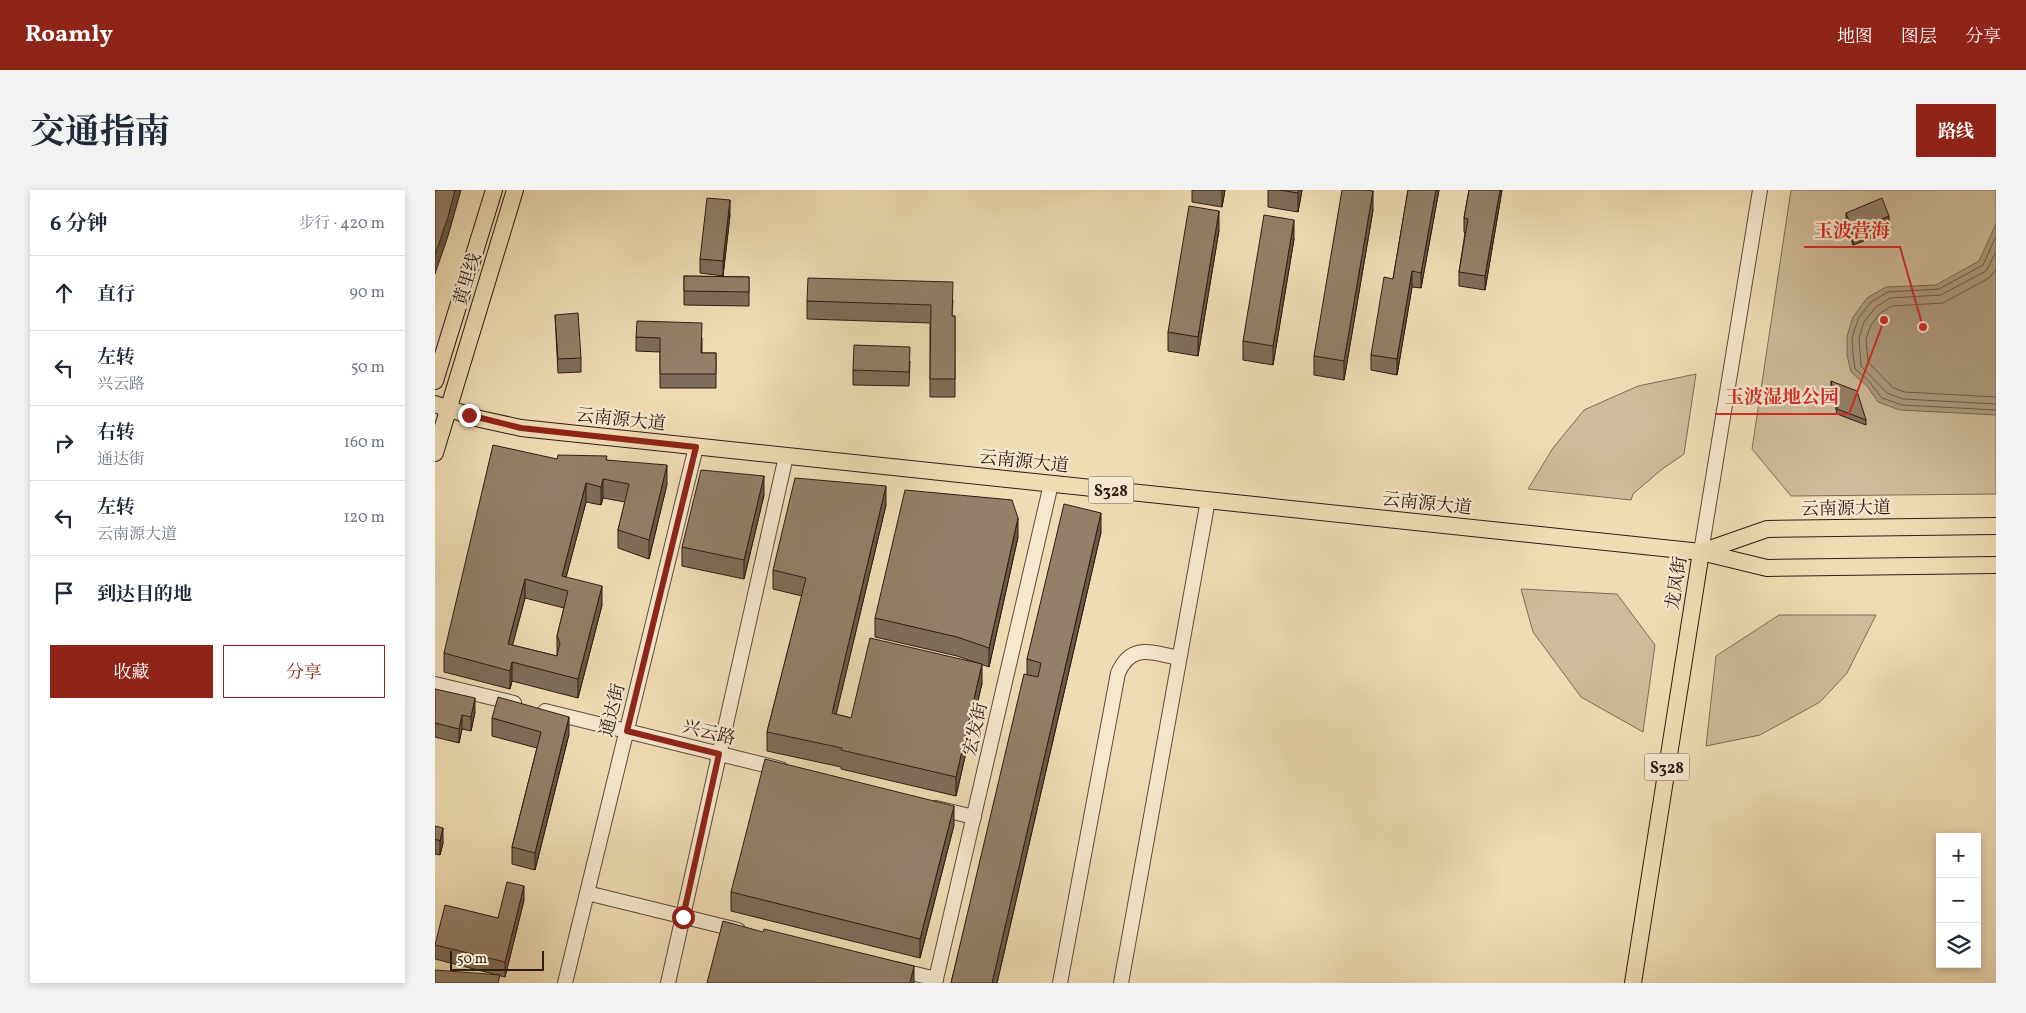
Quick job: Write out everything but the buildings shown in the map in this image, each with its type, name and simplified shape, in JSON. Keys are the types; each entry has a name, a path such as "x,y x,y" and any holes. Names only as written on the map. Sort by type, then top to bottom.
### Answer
{"main road":[{"name":"黄里线","path":"435,381 494,190"},
{"name":"黄里线","path":"435,453 441,406 515,190"},
{"name":"云南源大道","path":"441,406 480,419 521,428 1701,552 1767,568 1996,565"},
{"name":"云南源大道","path":"1701,552 1767,528 1996,526"},
{"name":"龙凤街","path":"1633,983 1701,552"}],"street":[{"name":"龙凤街","path":"1701,552 1760,190"},
{"name":"通达街","path":"565,983 696,447"},
{"path":"668,983 786,456"},
{"name":"宏发街","path":"935,981 1051,484"},
{"path":"1121,983 1208,500"},
{"path":"1060,983 1117,672 1122,662 1130,654 1139,651 1179,658"},
{"name":"兴云路","path":"435,684 796,773"},
{"path":"927,805 973,817"},
{"path":"587,893 749,933"},
{"path":"880,965 935,981"}],"shaded area":[{"path":"1791,190 1996,190 1996,494 1791,496 1752,449"},
{"path":"1696,374 1684,454 1661,470 1633,494 1631,500 1528,489 1553,448 1584,410 1638,386"},
{"path":"1521,589 1617,594 1655,645 1643,732 1581,697 1533,632"},
{"path":"1779,615 1876,615 1847,673 1820,702 1760,735 1706,746 1716,656"}],"water":[{"path":"1996,224 1996,415 1900,410 1878,402 1867,386 1851,372 1847,355 1847,336 1853,317 1867,298 1886,287 1936,285 1979,261"}],"place":[{"name":"玉波湿地公园","path":"1884,320"},
{"name":"玉波营海","path":"1923,327"}],"route":[{"path":"469,415 521,428 696,447 627,731 719,754 683,917"}]}
